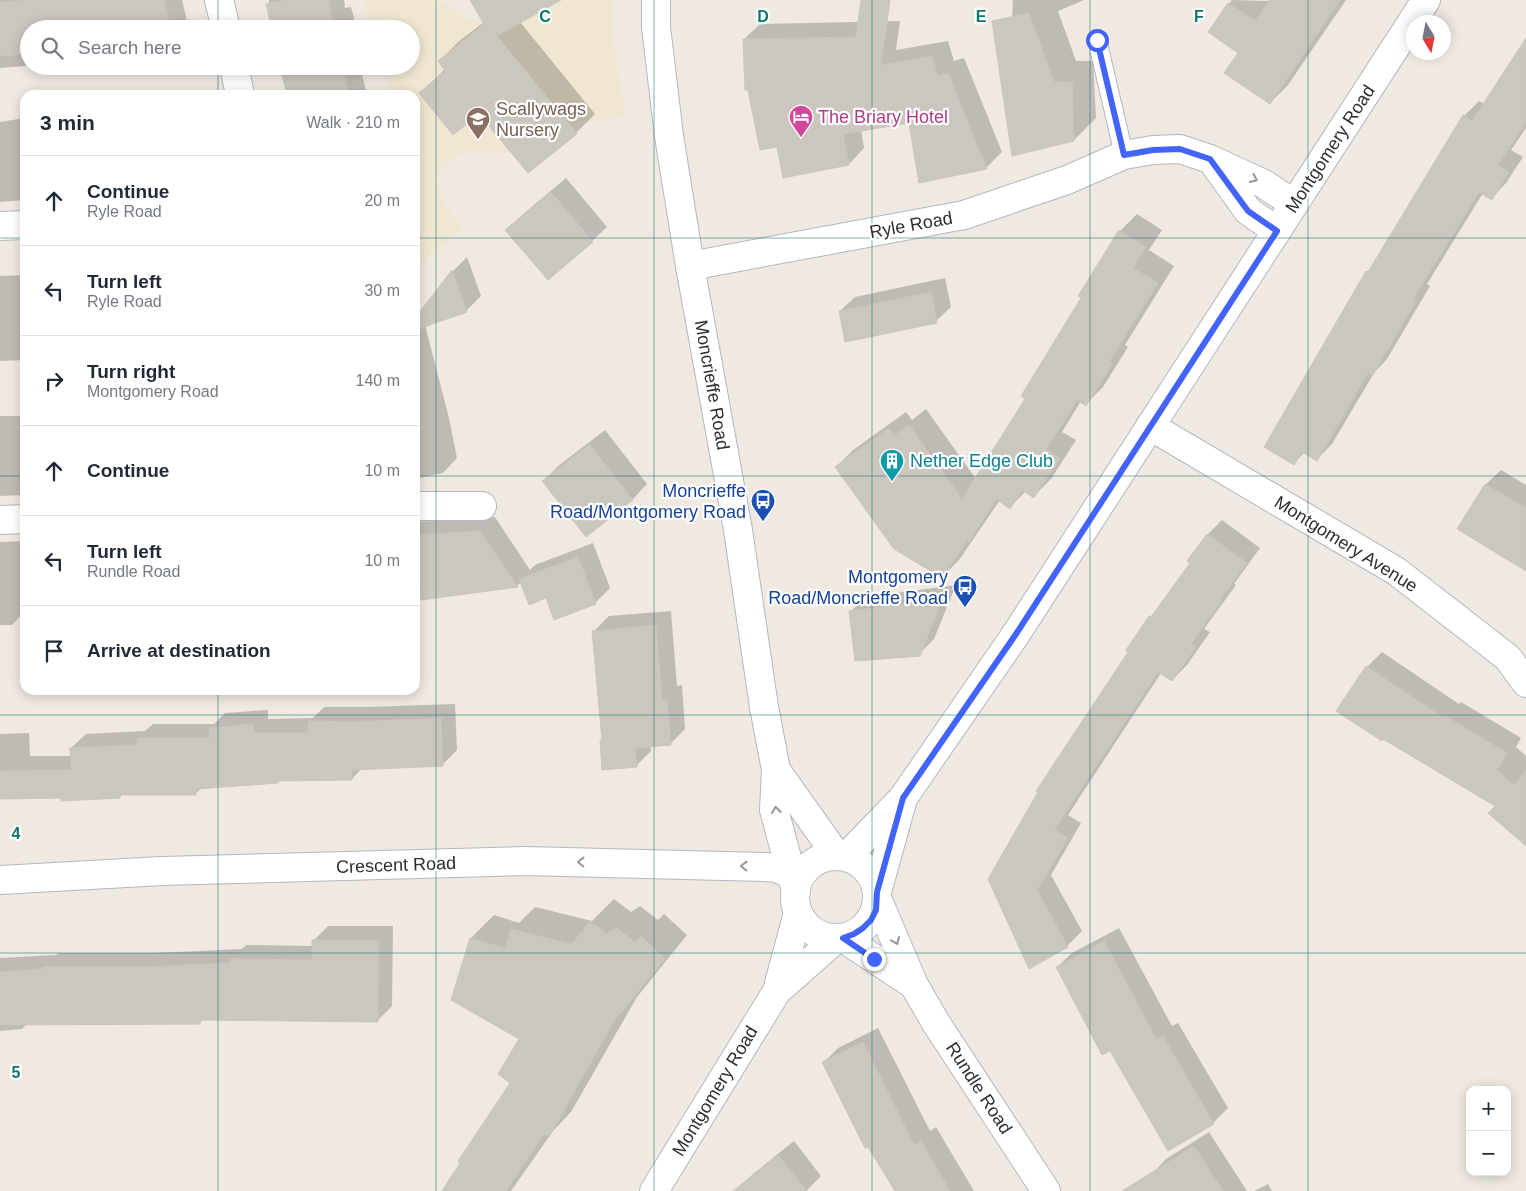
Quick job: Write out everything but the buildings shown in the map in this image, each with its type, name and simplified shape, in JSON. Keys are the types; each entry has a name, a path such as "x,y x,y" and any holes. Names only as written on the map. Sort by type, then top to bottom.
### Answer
{"street":[{"path":"219,0 224,20"},
{"name":"Moncrieffe Road","path":"656,0 656,27 669,136 690,266 736,521 764,707 776,770 774,810 795,893"},
{"name":"Montgomery Road","path":"841,857 903,798 1016,634 1426,0"},
{"path":"236,75 239,90"},
{"name":"Ryle Road","path":"690,266 964,215 1067,180 1124,155 1153,150 1180,149 1210,159 1264,184 1294,204"},
{"path":"1210,159 1248,211 1277,231"},
{"path":"0,226 20,225"},
{"name":"Montgomery Avenue","path":"1150,426 1396,571 1508,658 1526,683"},
{"path":"420,506 482,506"},
{"path":"0,520 20,519"},
{"name":"Moncrieffe Road","path":"776,770 841,857"},
{"name":"Montgomery Road","path":"877,895 903,798"},
{"path":"841,857 857,862 867,870 874,880 877,895 876,910 871,920 854,934 840,938 824,936 813,932 804,923 795,893 798,882 810,866 827,858 841,857"},
{"name":"Crescent Road","path":"0,880 162,871 525,861 776,868 795,893"},
{"name":"Montgomery Road","path":"777,991 795,893"},
{"name":"Rundle Road","path":"877,895 914,985 1046,1191"},
{"name":"Montgomery Road","path":"654,1191 777,991 840,938"},
{"name":"Rundle Road","path":"840,938 914,985"}],"lane":[{"path":"1097,40 1124,155"}],"shaded area":[{"name":"Scallywags Nursery","path":"366,0 441,1 466,19 494,23 544,0 613,0 613,43 626,116 554,129 522,154 469,150 447,163 437,177 442,199 463,228 421,264 420,90 390,90 388,75 420,75 420,20 367,20"}],"place":[{"name":"The Briary Hotel","path":"801,138"},
{"name":"Scallywags Nursery","path":"478,140"},
{"name":"Nether Edge Club","path":"892,482"},
{"name":"Moncrieffe Road/Montgomery Road","path":"763,522"},
{"name":"Montgomery Road/Moncrieffe Road","path":"965,608"}],"route":[{"path":"874,959 843,938 863,928 871,920 876,910 877,892 903,798 1016,634 1277,231 1248,211 1210,159 1180,149 1153,150 1124,155 1097,40"}]}
